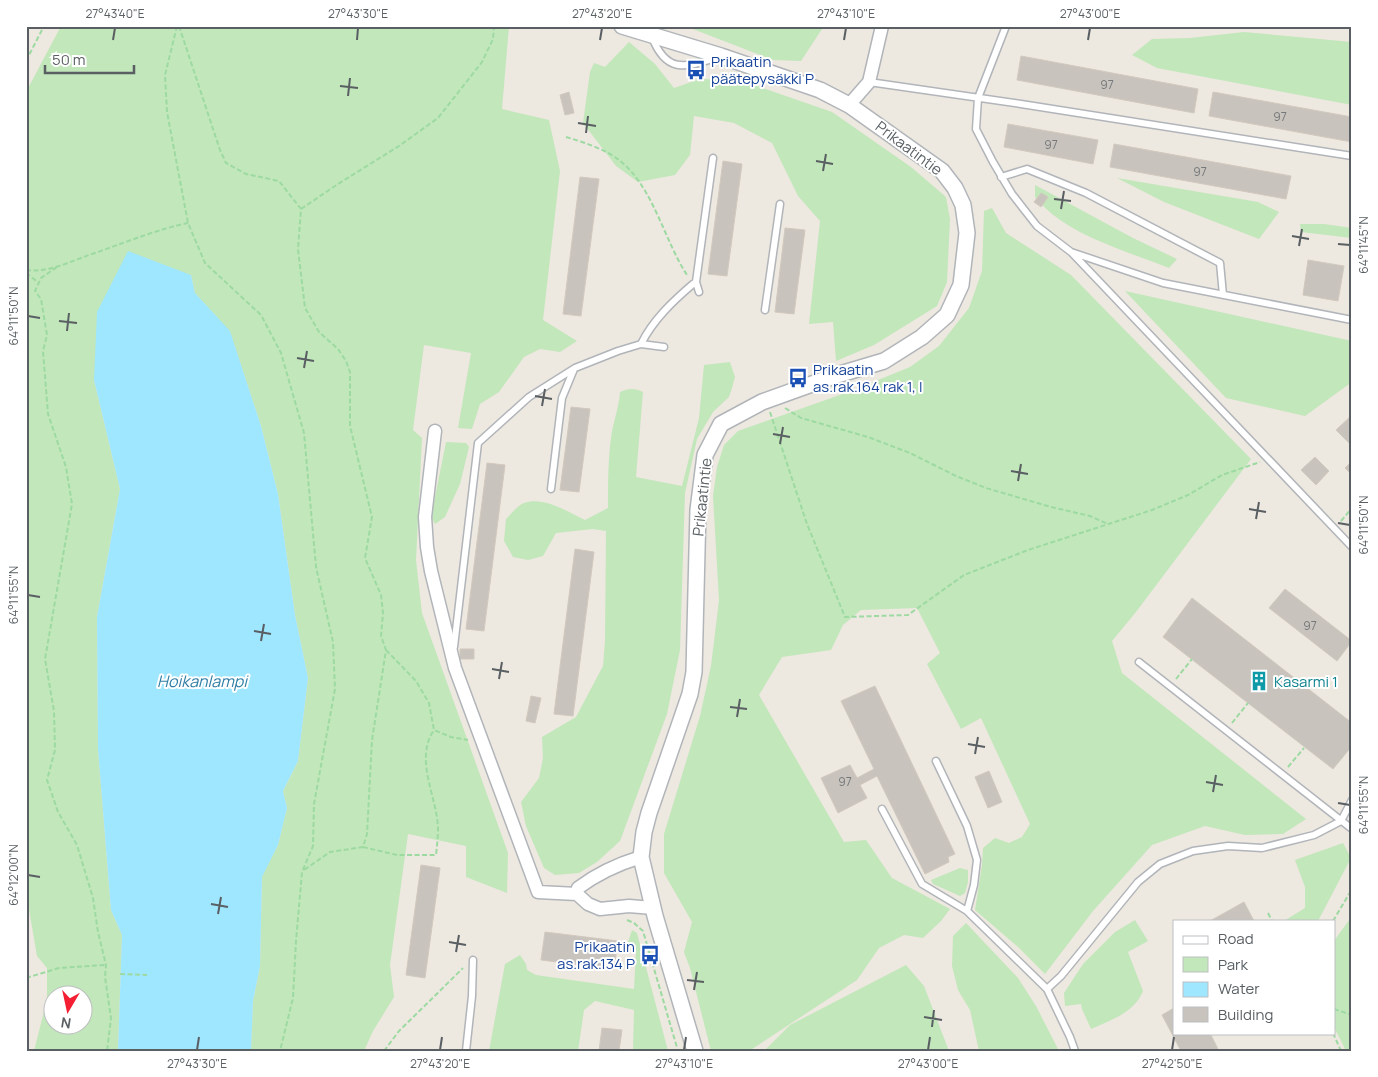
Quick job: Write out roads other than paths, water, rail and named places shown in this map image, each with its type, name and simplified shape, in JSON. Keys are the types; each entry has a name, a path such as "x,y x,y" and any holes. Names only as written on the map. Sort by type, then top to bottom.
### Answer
{"street":[{"name":"Prikaatintie","path":"622,26 721,56 820,90 849,104 942,171 955,188 963,205 967,233 961,285 947,315 922,337 884,361 766,400 721,424 704,455 698,510 694,672 690,694 649,812 641,857 653,908 695,1051"},
{"path":"849,104 868,82 882,26"},
{"path":"435,431 425,517 426,547 455,668 538,892 578,894 588,904 600,908 630,906 653,908"},
{"path":"578,894 578,888 594,876 618,864 641,857"}],"lane":[{"path":"1006,26 978,98 976,129 1012,194 1037,226 1071,252 1352,547"},
{"path":"651,35 656,48 663,58 676,65 688,65 721,56"},
{"path":"868,82 1352,156"},
{"path":"699,292 696,282 713,158"},
{"path":"1001,177 1027,169 1086,193 1220,263 1223,295"},
{"path":"765,310 780,204"},
{"path":"1071,252 1163,283 1352,320"},
{"path":"641,344 662,315 693,284"},
{"path":"452,656 478,443 529,397 575,368 641,344 664,347"},
{"path":"551,489 562,398 575,368"},
{"path":"1139,662 1352,829"},
{"path":"936,761 967,826 977,860 974,885 967,911"},
{"path":"1047,989 1061,976 1138,882 1160,864 1193,851 1228,846 1262,848 1314,835 1341,821 1352,800"},
{"path":"882,809 922,884 967,911 1047,989 1075,1051"},
{"path":"466,1051 472,996 473,960"}],"water":[{"name":"Hoikanlampi","path":"128,251 191,275 195,293 230,331 261,426 278,494 295,615 308,678 298,761 283,791 287,808 278,845 262,877 260,966 253,1001 251,1051 118,1051 122,935 111,910 98,749 97,617 120,489 94,380 97,312"}],"place":[{"name":"Prikaatin päätepysäkki P","path":"696,70"},
{"name":"Prikaatin as.rak.164 rak 1, I","path":"798,378"},
{"name":"Kasarmi 1","path":"1259,681"},
{"name":"Prikaatin as.rak.134 P","path":"650,955"}]}
